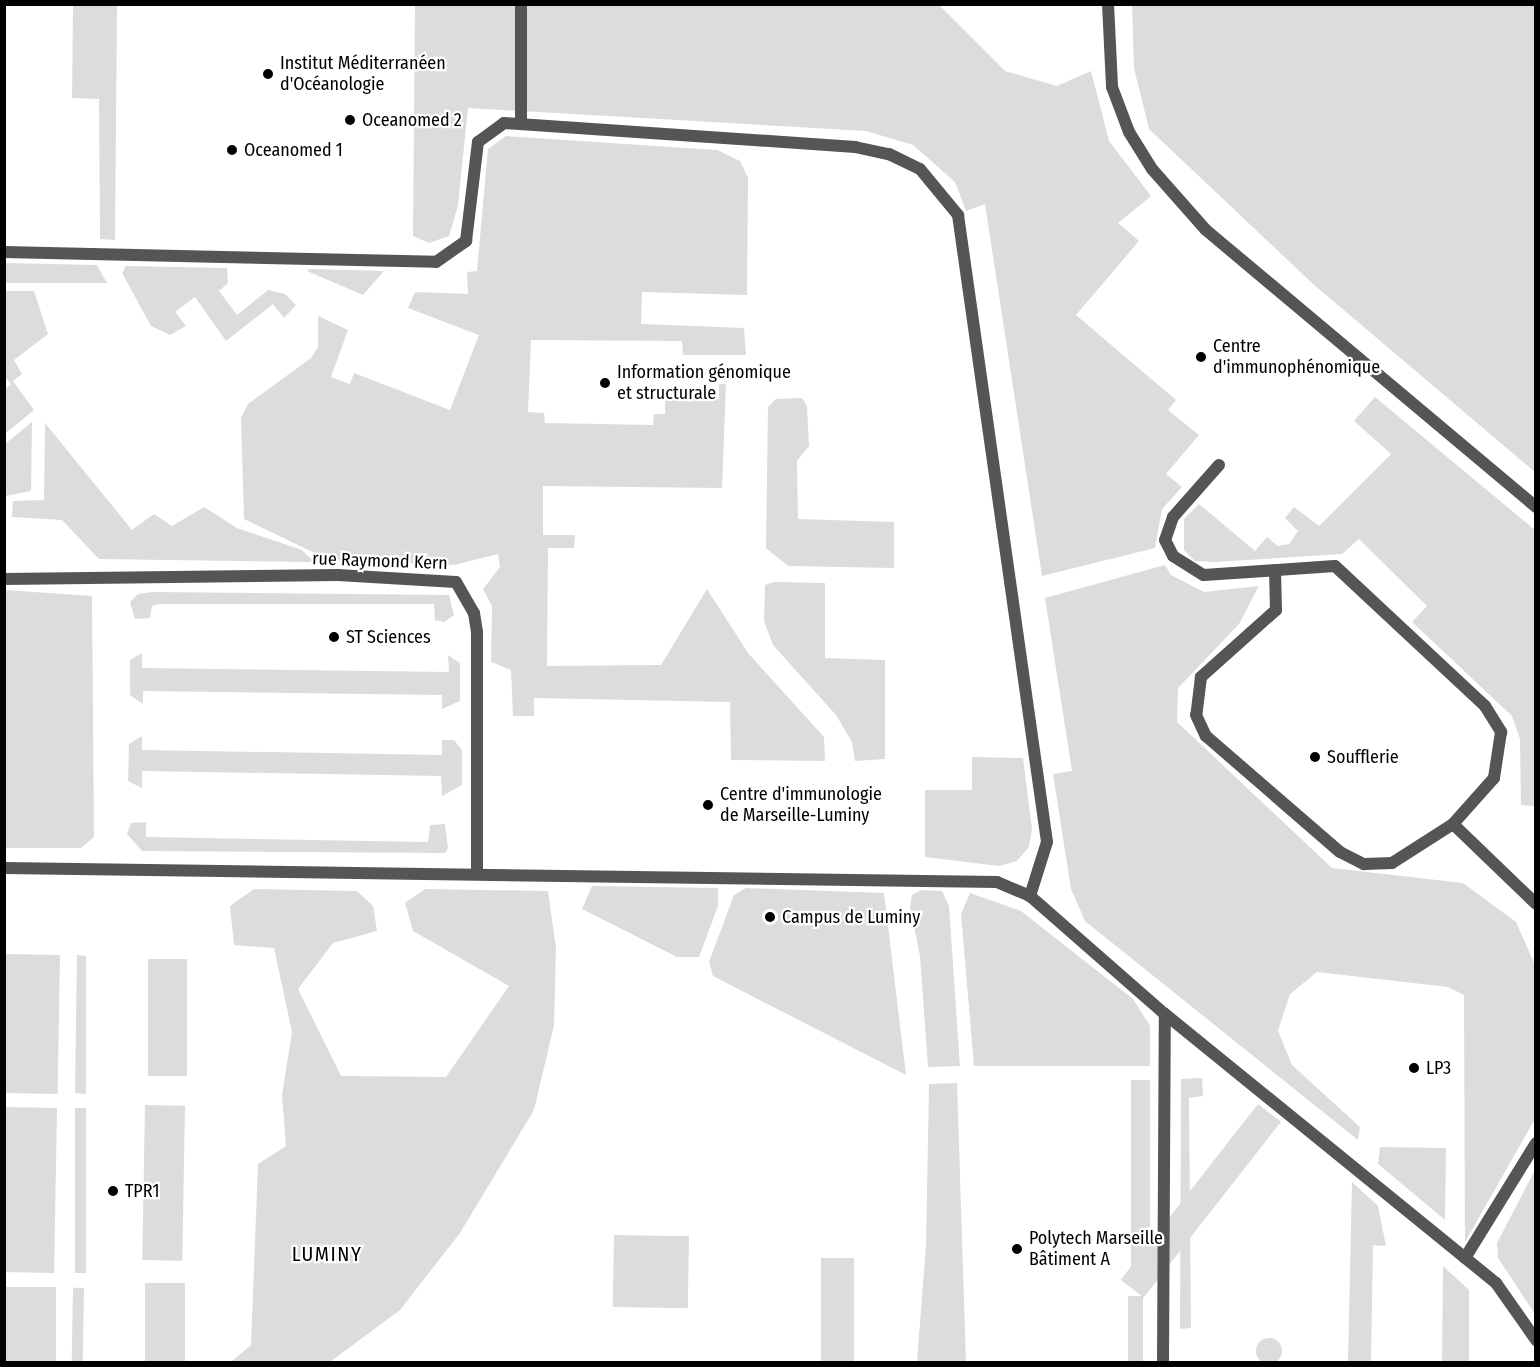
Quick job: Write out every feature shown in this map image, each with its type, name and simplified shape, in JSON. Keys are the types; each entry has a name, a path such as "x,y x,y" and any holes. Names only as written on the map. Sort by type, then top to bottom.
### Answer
{"street":[{"path":"520,4 521,124"},
{"path":"1108,4 1112,87 1129,132 1152,169 1206,230 1536,507"},
{"path":"4,252 436,262 466,241 478,142 489,129 521,124 889,154 920,169 958,215 1047,842 1030,896"},
{"path":"1219,465 1173,517 1165,540 1173,556 1204,575 1275,570 1335,566 1485,706 1501,732 1494,778 1453,824 1392,863 1364,864 1340,852 1206,736 1196,715 1201,677 1276,610 1275,570"},
{"name":"rue Raymond Kern","path":"4,579 338,575 456,582 474,613 477,633 477,874"},
{"path":"1453,824 1536,904"},
{"path":"4,868 997,882 1030,896 1165,1014 1496,1283 1536,1340"},
{"path":"1163,1362 1165,1014"},
{"path":"1465,1258 1536,1143"}],"shaded area":[{"path":"73,5 117,5 115,240 100,239 99,99 72,98"},
{"path":"415,5 939,5 1005,71 1057,86 1091,71 1109,141 1151,196 1118,223 1139,241 1076,315 1176,400 1168,410 1199,435 1166,474 1182,487 1162,509 1155,548 1042,576 985,204 966,211 955,182 913,145 866,131 468,108 458,205 449,236 429,243 413,236"},
{"path":"1132,5 1535,5 1535,472 1313,284 1149,129 1134,68"},
{"path":"506,136 717,150 740,161 748,178 747,295 642,292 641,324 744,328 746,355 683,355 682,341 531,340 528,412 544,413 545,423 653,425 654,414 665,414 665,399 719,399 719,384 726,384 722,488 543,486 543,535 575,535 574,548 548,548 547,666 661,665 707,589 748,653 824,737 825,761 731,760 730,702 534,698 534,716 513,716 511,670 491,662 492,606 483,589 500,567 498,554 454,565 329,560 244,519 241,418 248,404 311,358 318,347 318,316 348,330 331,377 350,384 354,373 450,410 479,335 408,308 415,292 468,294 467,272 477,271 488,149"},
{"path":"5,263 97,265 107,283 5,283"},
{"path":"126,266 227,268 228,283 219,291 237,315 268,290 285,294 296,305 284,318 273,304 226,341 195,297 175,312 186,326 170,335 151,326 122,273"},
{"path":"310,269 384,271 363,295 307,271"},
{"path":"5,291 34,291 48,334 14,360 22,374 13,381 34,410 5,434 5,389 11,384 5,377"},
{"path":"1375,397 1535,530 1535,806 1521,805 1520,739 1512,716 1412,622 1427,606 1359,539 1342,554 1215,562 1195,561 1184,550 1184,519 1199,504 1255,551 1267,537 1278,546 1289,544 1298,531 1285,518 1294,507 1319,526 1391,454 1354,421"},
{"path":"802,398 807,406 809,446 797,461 798,519 894,522 894,568 788,566 766,548 768,407 776,399"},
{"path":"32,422 31,491 5,496 5,444"},
{"path":"45,423 132,530 154,514 172,526 204,507 237,528 302,550 314,562 99,559 62,520 12,517 13,501 44,500"},
{"path":"1165,565 1171,575 1204,592 1259,586 1239,624 1178,688 1177,722 1332,868 1463,883 1516,922 1535,965 1535,1119 1465,1242 1464,995 1448,987 1317,972 1290,994 1278,1031 1292,1065 1360,1127 1358,1140 1085,921 1071,889 1053,774 1072,771 1045,598"},
{"path":"774,582 825,583 825,658 885,660 885,759 855,761 852,742 836,715 773,645 764,621 765,585"},
{"path":"5,590 92,596 94,837 81,848 5,848"},
{"path":"152,592 449,595 454,615 444,622 435,620 434,604 159,604 152,606 150,618 135,619 130,602 138,594"},
{"path":"142,653 142,668 449,672 448,655 460,663 460,701 442,709 442,695 143,691 143,704 130,695 130,660"},
{"path":"142,736 142,750 442,755 442,740 454,740 462,750 462,785 442,796 441,776 142,771 142,788 128,781 129,744"},
{"path":"972,757 1023,758 1032,829 1029,847 1017,861 999,866 925,857 925,790 972,790"},
{"path":"146,822 146,837 428,842 430,825 445,824 448,848 445,853 142,851 127,834 131,823"},
{"path":"592,886 718,888 718,906 699,957 677,957 582,909"},
{"path":"746,888 884,893 906,1075 713,976 709,962 734,895"},
{"path":"254,889 357,891 373,906 377,931 333,943 298,989 341,1076 446,1077 509,986 413,931 405,903 425,889 548,891 556,948 554,1025 534,1110 460,1233 400,1310 330,1362 231,1362 251,1345 258,1164 286,1146 282,1095 292,1032 274,948 234,945 230,906"},
{"path":"921,890 942,891 949,906 960,1066 928,1067 920,956 910,907 912,895"},
{"path":"970,893 1021,911 1133,999 1150,1026 1150,1066 974,1066 961,914"},
{"path":"5,954 60,955 58,1094 4,1093"},
{"path":"77,955 86,956 86,1094 75,1093"},
{"path":"148,959 187,959 187,1076 148,1076"},
{"path":"1202,1078 1203,1096 1189,1098 1191,1328 1180,1329 1181,1079"},
{"path":"1131,1080 1150,1080 1150,1274 1131,1274"},
{"path":"957,1083 966,1362 917,1362 926,1245 929,1084"},
{"path":"1258,1104 1281,1122 1144,1298 1121,1280"},
{"path":"145,1105 185,1106 182,1261 142,1260"},
{"path":"5,1107 57,1108 54,1273 4,1272"},
{"path":"75,1108 86,1108 86,1273 75,1273"},
{"path":"1380,1147 1446,1148 1445,1220 1378,1164"},
{"path":"1535,1170 1535,1314 1498,1258 1497,1243"},
{"path":"1352,1182 1378,1206 1386,1246 1373,1245 1371,1362 1348,1362"},
{"path":"614,1235 689,1236 688,1308 613,1307"},
{"path":"821,1258 854,1258 854,1362 821,1362"},
{"path":"1443,1266 1469,1290 1469,1362 1442,1362"},
{"path":"145,1283 185,1283 185,1362 145,1362"},
{"path":"5,1287 56,1287 56,1362 5,1362"},
{"path":"73,1288 84,1288 83,1362 72,1362"},
{"path":"1128,1296 1143,1296 1143,1362 1128,1362"},
{"path":"1269,1338 1278,1342 1282,1351 1278,1360 1269,1364 1260,1360 1256,1351 1260,1342"}],"place":[{"name":"Institut Méditerranéen d'Océanologie","path":"268,74"},
{"name":"Oceanomed 2","path":"350,120"},
{"name":"Oceanomed 1","path":"232,150"},
{"name":"Centre d'immunophénomique","path":"1201,357"},
{"name":"Information génomique et structurale","path":"605,383"},
{"name":"ST Sciences","path":"334,637"},
{"name":"Soufflerie","path":"1315,757"},
{"name":"Centre d'immunologie de Marseille-Luminy","path":"708,805"},
{"name":"Campus de Luminy","path":"770,917"},
{"name":"LP3","path":"1414,1068"},
{"name":"TPR1","path":"113,1191"},
{"name":"Polytech Marseille Bâtiment A","path":"1017,1249"}],"district":[{"name":"LUMINY","path":"327,1254"}]}
